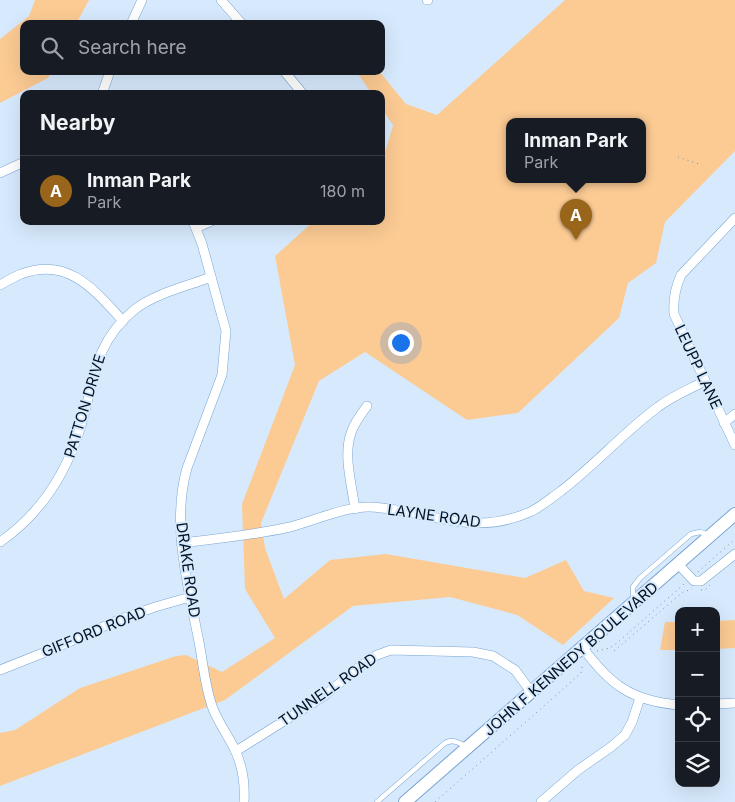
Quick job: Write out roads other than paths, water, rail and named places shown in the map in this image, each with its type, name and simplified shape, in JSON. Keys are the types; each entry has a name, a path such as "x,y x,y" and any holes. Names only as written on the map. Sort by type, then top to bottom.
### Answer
{"street":[{"path":"133,20 142,0"},
{"path":"221,0 238,20"},
{"path":"103,90 109,75"},
{"path":"287,75 301,90"},
{"path":"0,173 20,164"},
{"name":"LEUPP LANE","path":"735,218 681,275 677,284 674,303 674,314 735,445"},
{"name":"DRAKE ROAD","path":"195,225 226,331 224,367 183,483 180,516 181,543 212,706 236,751 244,779 244,802"},
{"path":"0,285 22,274 35,271 51,270 64,272 78,277 92,288 123,322"},
{"name":"PATTON DRIVE","path":"0,542 33,514 59,478 69,460 80,431 97,360 104,345 136,308 144,303 211,277"},
{"name":"LAYNE ROAD","path":"181,543 247,535 368,507 392,509 465,524 488,524 506,521 543,505 572,483 659,406 705,381"},
{"path":"355,509 348,443 357,420 367,406"},
{"path":"724,423 735,414"},
{"name":"JOHN F KENNEDY BOULEVARD","path":"405,802 532,693 589,649 633,603 735,516"},
{"path":"678,564 697,582 705,579 735,554"},
{"name":"GIFFORD ROAD","path":"0,670 118,620 190,597"},
{"path":"589,649 600,669 614,682 640,698 657,703 675,705"},
{"name":"TUNNELL ROAD","path":"236,751 324,696 359,667 377,655 391,650 473,652 493,656 515,670 532,693"},
{"path":"542,802 578,770 611,747 625,734 640,698"},
{"path":"720,704 735,703"}],"lane":[{"path":"633,603 633,587 640,578 691,534 700,532 711,536"},
{"path":"377,802 449,740 469,748"}],"place":[{"name":"Inman Park","path":"576,240"}]}
